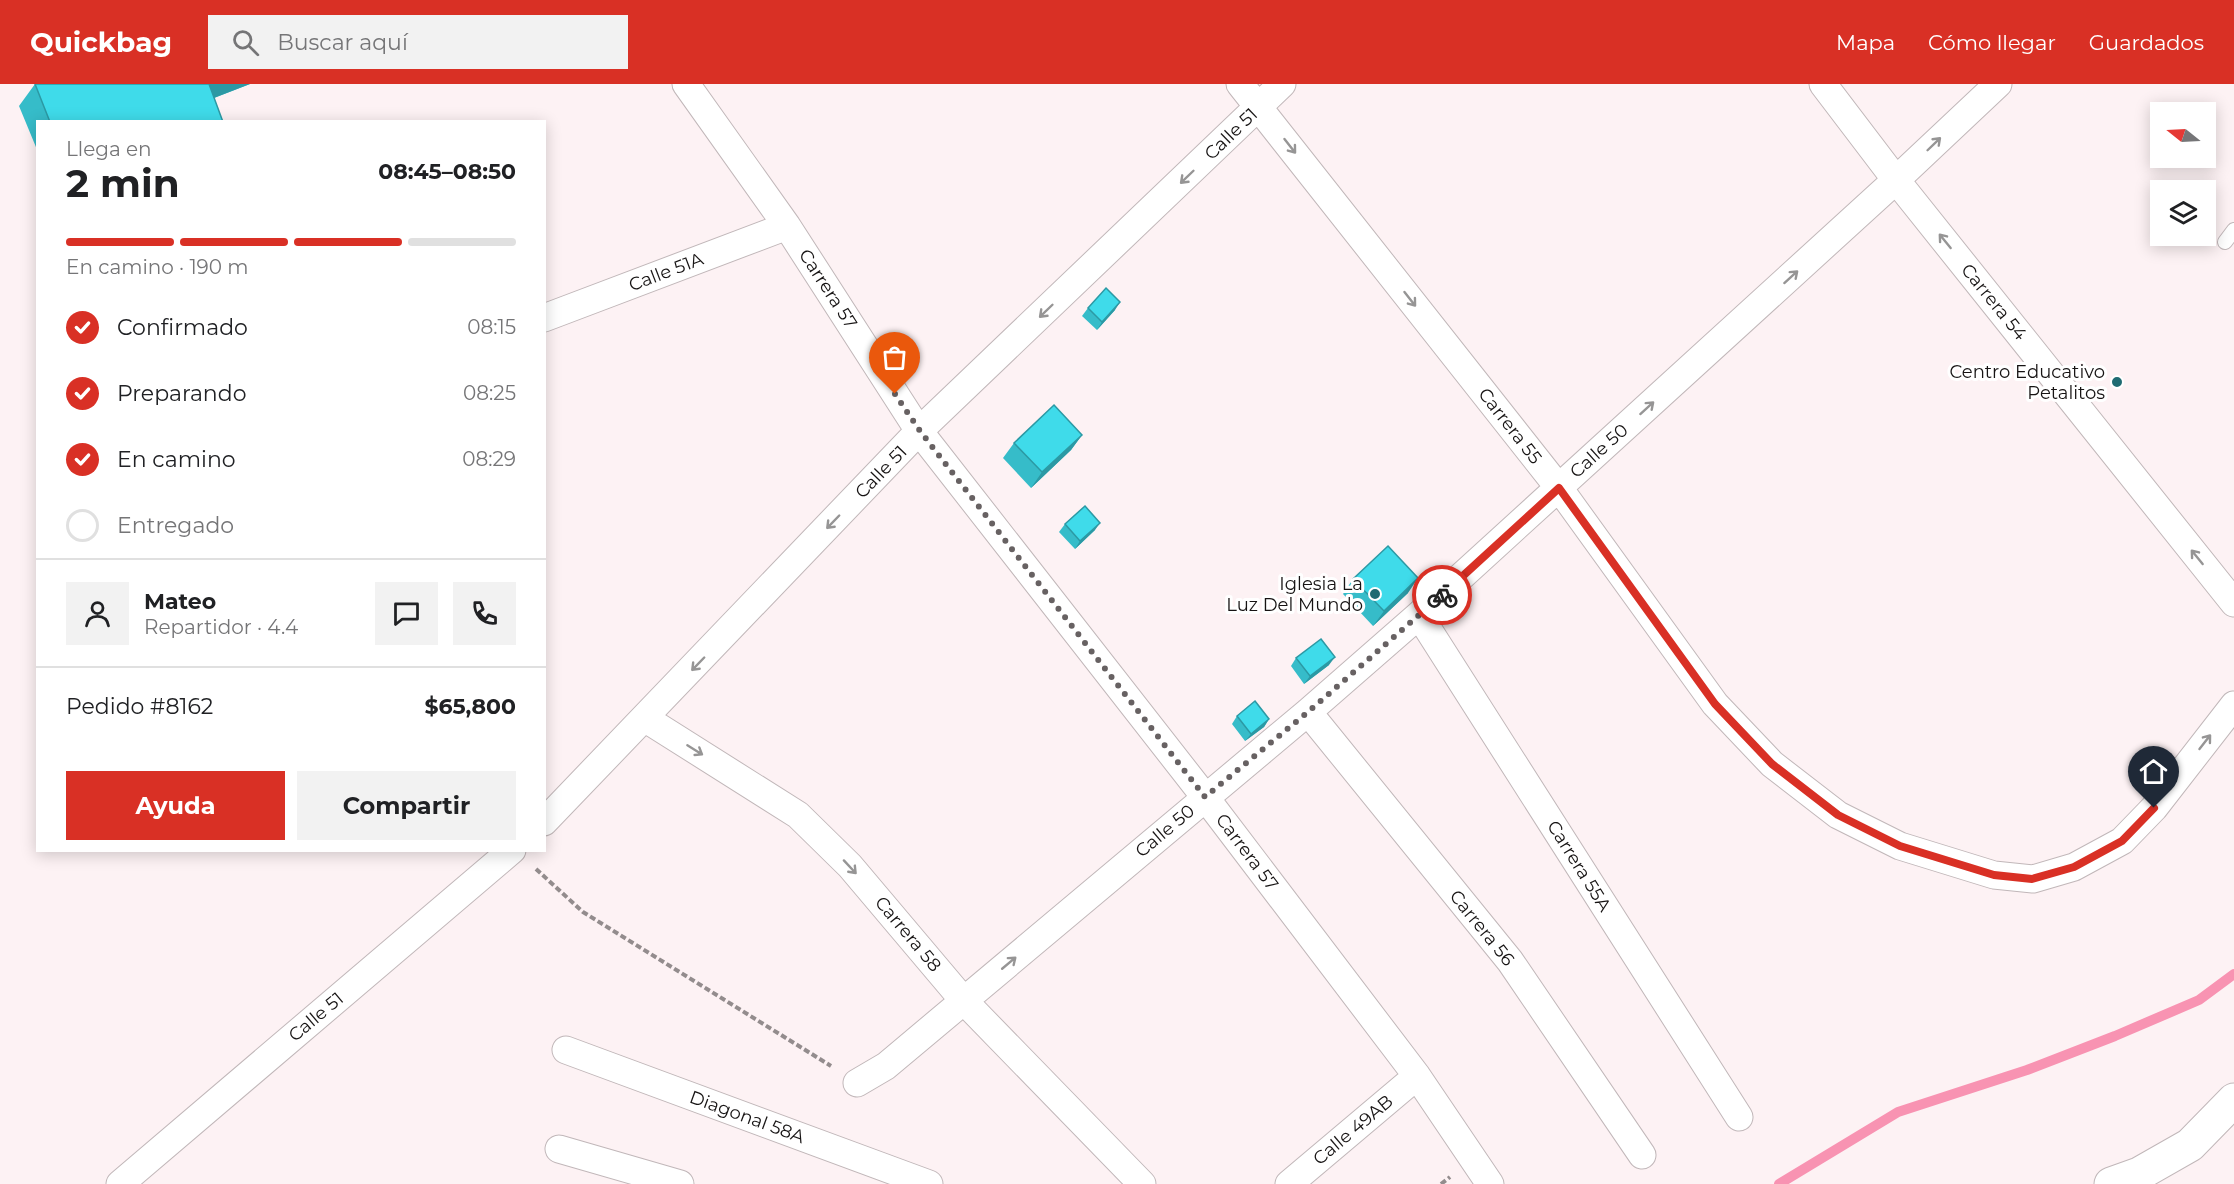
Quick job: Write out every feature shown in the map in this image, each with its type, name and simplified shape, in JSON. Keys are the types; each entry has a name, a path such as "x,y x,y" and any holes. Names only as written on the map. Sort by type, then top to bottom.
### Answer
{"street":[{"name":"Carrera 57","path":"686,84 787,226 920,431 1205,797 1417,1076 1490,1184"},
{"name":"Carrera 55","path":"1240,84 1559,488 1715,704 1772,764 1838,815 1900,846 1994,875 2032,879 2074,867 2122,841 2154,808 2234,705"},
{"name":"Calle 51","path":"546,820 646,719 920,431 1282,84"},
{"name":"Carrera 54","path":"1823,84 1896,180 2234,603"},
{"name":"Calle 50","path":"857,1083 886,1066 1308,712 1419,615 1896,180 1998,84"},
{"name":"Calle 51A","path":"546,317 787,226"},
{"name":"Carrera 55A","path":"1419,615 1739,1117"},
{"name":"Carrera 56","path":"1308,712 1510,961 1642,1155"},
{"name":"Carrera 58","path":"646,719 798,815 850,866 964,1001 1142,1184"},
{"name":"Calle 51","path":"120,1184 522,858"},
{"name":"Diagonal 58A","path":"566,1050 929,1184"},
{"name":"Calle 49AB","path":"1289,1184 1417,1076"},
{"path":"2111,1184 2139,1174 2190,1145 2234,1100"},
{"path":"559,1149 680,1184"}],"lane":[{"path":"2225,242 2234,230"}],"path":[{"path":"522,858 583,912 857,1083"}],"building":[{"path":"35,84 209,84 222,120 49,120"},
{"path":"1106,288 1120,302 1102,322 1088,308"},
{"path":"1054,405 1082,435 1042,472 1014,443"},
{"path":"1085,506 1100,523 1080,541 1065,524"},
{"path":"1388,546 1418,578 1384,611 1353,579"},
{"path":"1321,639 1335,657 1310,676 1296,658"},
{"path":"1255,701 1269,719 1251,734 1237,716"}],"waterway":[{"path":"1779,1184 1898,1112 2027,1070 2115,1036 2199,1000 2234,974"}],"way so far":[{"path":"895,394 920,431 1205,797 1308,712 1442,595"}],"place":[{"name":"Centro Educativo Petalitos","path":"2117,382"},
{"name":"Iglesia La Luz Del Mundo","path":"1375,594"}],"route":[{"path":"1442,595 1559,488 1715,704 1772,764 1838,815 1900,846 1994,875 2032,879 2074,867 2122,841 2154,808"}]}
